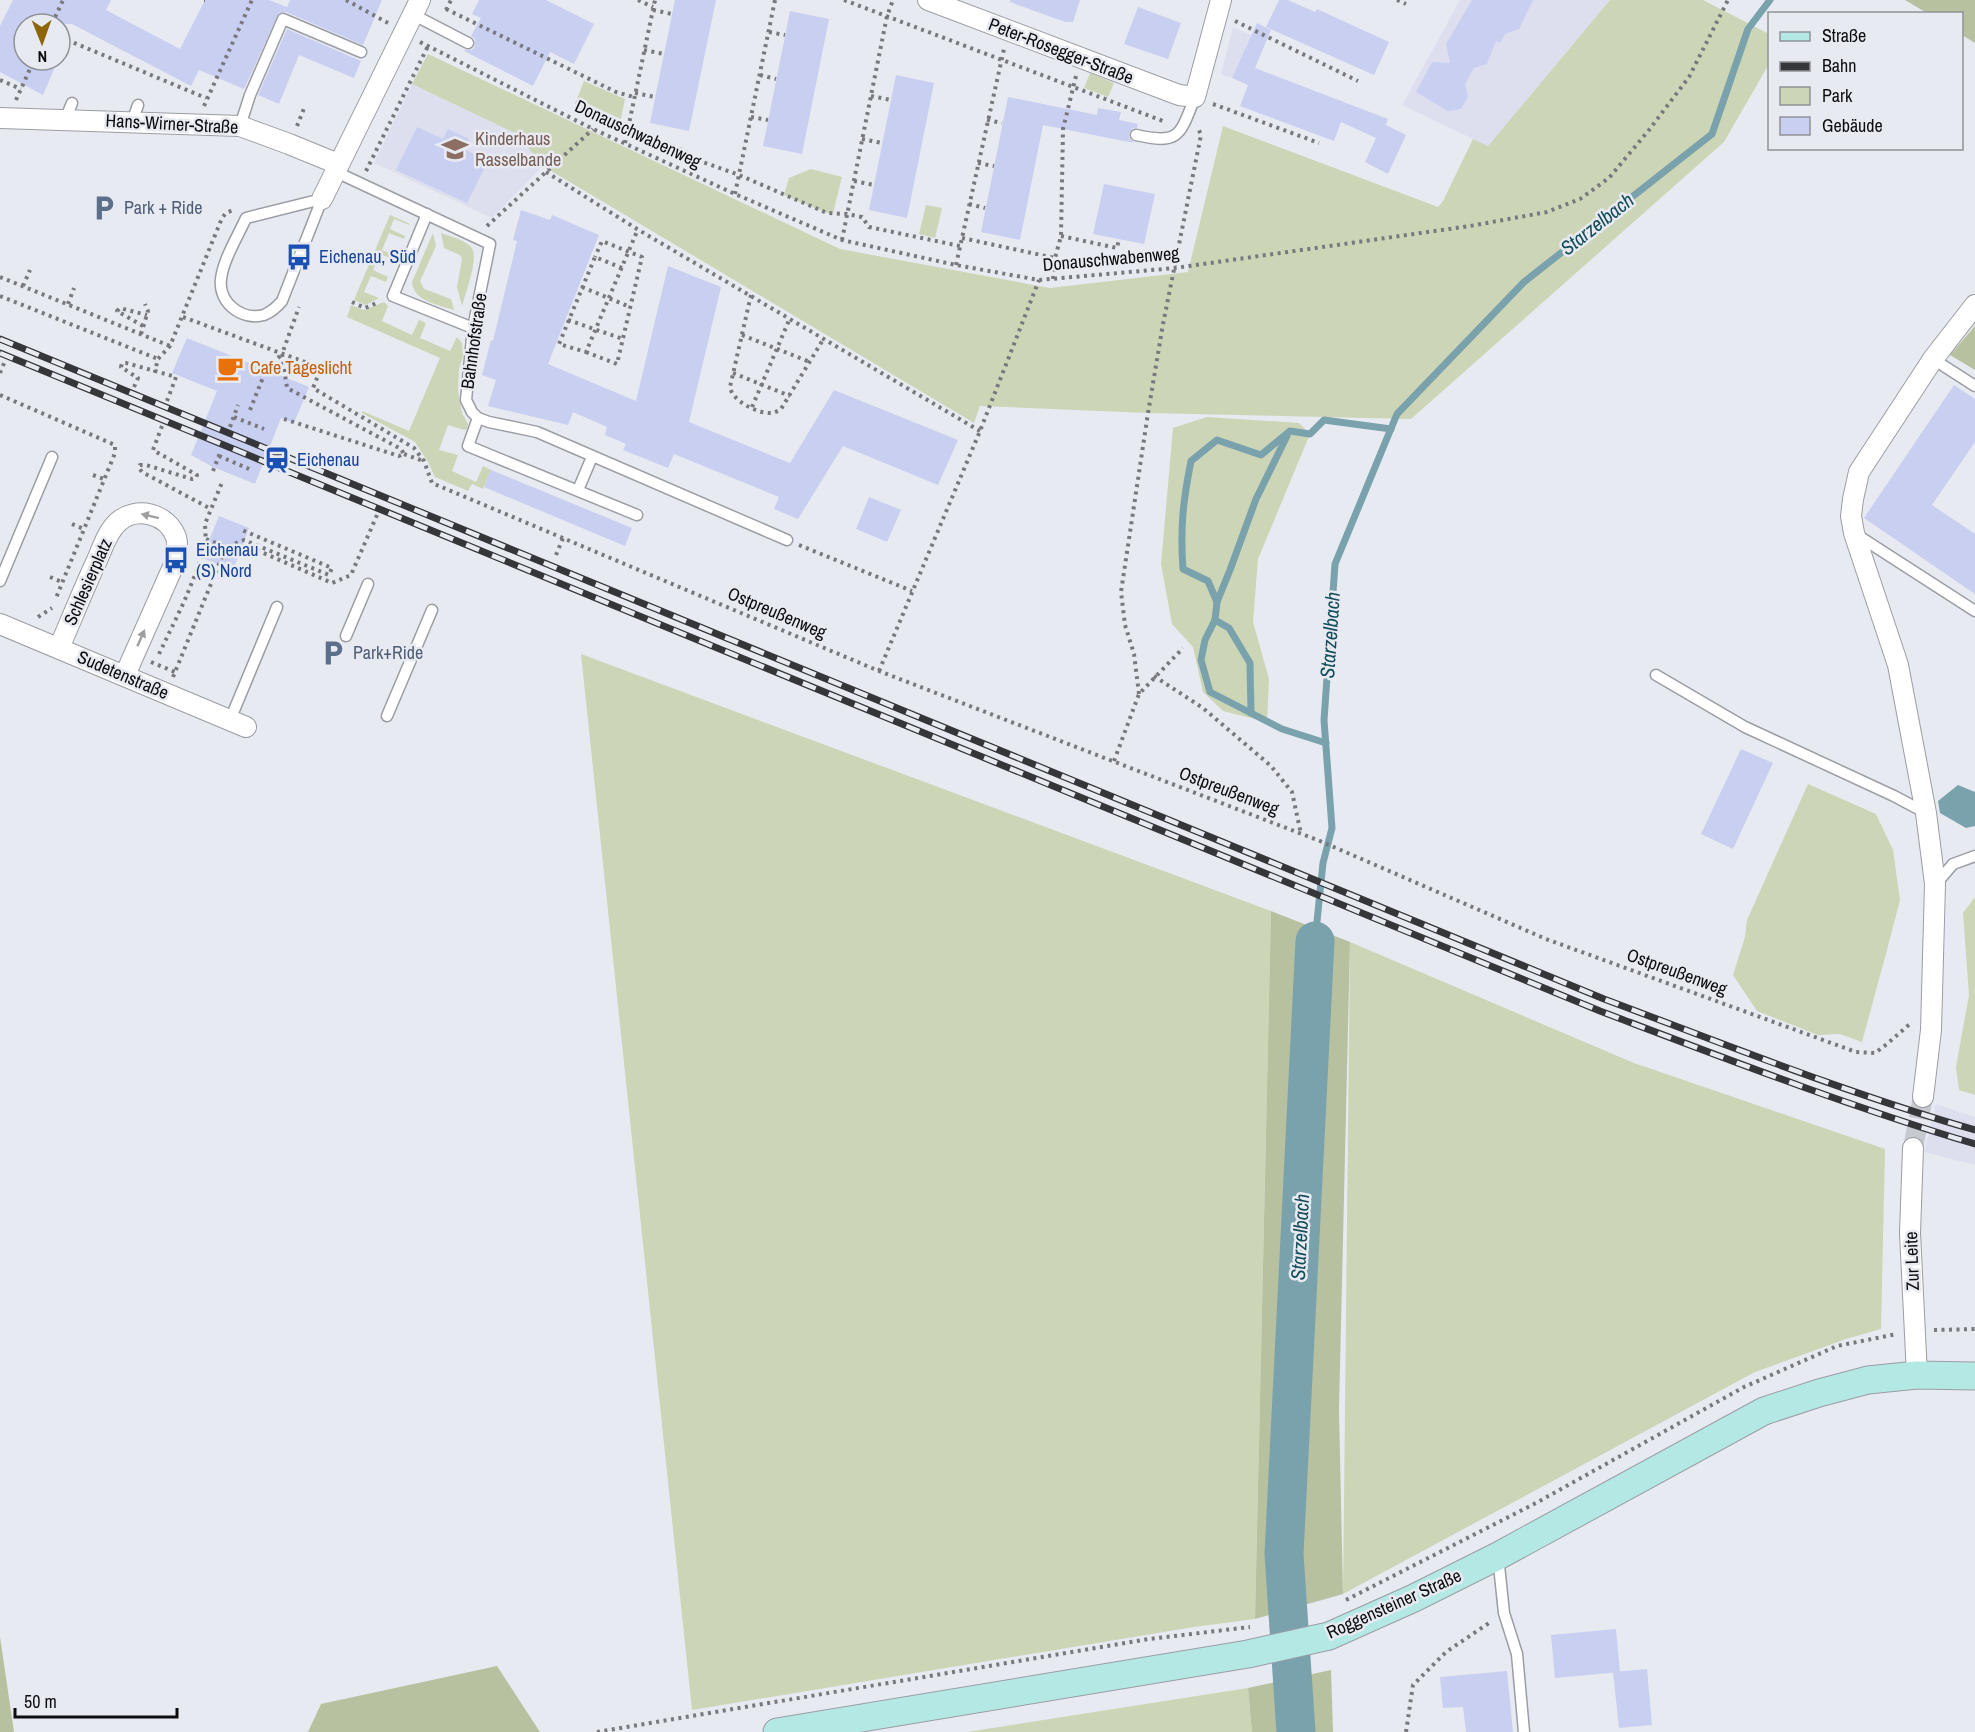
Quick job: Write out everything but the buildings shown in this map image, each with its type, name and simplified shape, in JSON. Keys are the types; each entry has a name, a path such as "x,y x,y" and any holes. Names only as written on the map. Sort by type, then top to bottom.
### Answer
{"street":[{"name":"Peter-Rosegger-Straße","path":"928,0 1179,95 1192,104"},
{"path":"1192,104 1219,6"},
{"path":"322,199 412,15"},
{"name":"Hans-Wirner-Straße","path":"4,118 30,126 69,111 93,127 135,114 153,130 240,126 267,135 336,168"},
{"path":"1923,1097 1931,1030 1935,884 1926,813 1898,665 1854,533 1851,516 1852,499 1858,472 1933,359 1975,305"},
{"name":"Schlesierplatz","path":"59,648 96,561 117,523 126,516 138,513 161,518 170,526 176,537 178,548 176,560 125,675"},
{"name":"Sudetenstraße","path":"0,624 238,723"},
{"name":"Zur Leite","path":"1913,1148 1910,1233 1917,1375"},
{"name":"Roggensteiner Straße","path":"777,1732 1248,1654 1329,1636 1414,1598 1498,1556 1764,1411 1868,1380 1917,1375 1975,1376"}],"lane":[{"path":"412,15 468,43"},
{"path":"240,126 250,95 283,19 361,52"},
{"path":"1136,135 1158,139 1178,135 1192,104"},
{"path":"336,168 360,183 475,237"},
{"path":"322,199 282,301 264,315 242,314 232,308 221,291 221,280 223,270 246,218 322,199"},
{"path":"427,214 393,296 473,328"},
{"name":"Bahnhofstraße","path":"475,237 490,244 473,328 466,400 478,418"},
{"path":"1933,359 1975,386"},
{"path":"637,515 468,446 478,418 537,432 787,540"},
{"path":"0,581 52,457"},
{"path":"578,490 592,457"},
{"path":"1854,533 1975,611"},
{"path":"346,636 368,584"},
{"path":"238,723 277,607"},
{"path":"387,716 432,610"},
{"path":"1656,675 1745,727 1926,813"},
{"path":"1935,884 1953,864 1975,856"},
{"path":"1498,1556 1504,1613 1517,1654 1524,1732"}],"path":[{"path":"208,128 206,98 252,0"},
{"name":"Donauschwabenweg","path":"346,0 412,15 427,47 593,129 842,240 956,265 1039,280 1176,268 1470,226 1547,212 1580,199 1609,178 1689,78 1728,0"},
{"path":"360,183 451,0"},
{"path":"638,0 672,14"},
{"path":"625,143 655,0"},
{"path":"735,194 775,0"},
{"path":"844,0 1201,135"},
{"path":"842,240 887,16 893,0"},
{"path":"1397,0 1406,4"},
{"path":"1219,6 1359,81"},
{"path":"446,9 616,92 655,97"},
{"path":"498,34 500,28"},
{"path":"769,32 785,35"},
{"path":"956,265 1000,59 1010,32"},
{"path":"72,42 150,77 206,98"},
{"path":"644,50 664,54"},
{"path":"91,57 94,51"},
{"path":"545,57 548,51"},
{"path":"1053,279 1055,258 1061,236 1063,129 1072,88 1082,59"},
{"path":"4,118 29,72"},
{"path":"760,75 776,79"},
{"path":"0,80 21,89"},
{"path":"871,96 891,100"},
{"path":"576,102 688,153 694,159 827,213 862,217 868,227 960,246"},
{"path":"1139,694 1134,654 1125,624 1121,592 1163,324 1201,135 1192,104"},
{"path":"1192,104 1319,143"},
{"path":"751,117 768,120"},
{"path":"987,120 1002,123"},
{"path":"475,237 593,129"},
{"path":"862,139 882,143"},
{"path":"978,163 994,166"},
{"path":"546,172 638,229 980,431"},
{"path":"854,182 874,185"},
{"path":"969,204 986,208"},
{"path":"586,352 638,229"},
{"path":"1061,236 1117,248 1119,239"},
{"path":"962,238 1055,258"},
{"path":"602,241 642,257 617,364 559,344 595,257 602,241"},
{"path":"595,257 622,268"},
{"path":"23,286 30,270"},
{"path":"0,277 171,346"},
{"path":"879,671 980,431 1039,280"},
{"path":"582,287 630,307"},
{"path":"68,304 74,288"},
{"path":"751,295 730,387 731,394 737,401 762,412 773,413 781,409 824,338"},
{"path":"0,296 158,359"},
{"path":"352,302 365,308 393,296"},
{"path":"141,334 148,311 145,304"},
{"path":"250,410 266,370 282,354 299,306"},
{"path":"143,326 117,312 118,309 123,308 147,315"},
{"path":"155,371 158,359 171,346 183,317 282,354"},
{"path":"752,407 790,318"},
{"path":"568,320 623,339"},
{"path":"742,334 810,362"},
{"path":"282,354 287,388 401,449 404,454"},
{"name":"Ostpreußenweg","path":"282,354 321,368 313,388 414,448 424,461 432,483 879,671 1320,841 1546,939 1856,1052 1875,1053 1912,1021 1931,1030"},
{"path":"0,373 4,361"},
{"path":"134,387 138,378 123,370 122,363 176,377 167,401"},
{"path":"733,373 790,396"},
{"path":"0,395 115,445"},
{"path":"230,427 238,405"},
{"path":"234,417 264,429"},
{"path":"285,418 399,456 404,454 424,461"},
{"path":"162,426 153,450 197,475 196,478 192,479 146,465 140,465 139,468 142,472 211,509"},
{"path":"38,617 51,609 115,453 114,437"},
{"path":"213,471 221,450"},
{"path":"219,456 249,469"},
{"path":"93,475 104,479"},
{"path":"154,664 188,594 206,545 205,524 223,480"},
{"path":"206,538 225,547 259,551 332,583 351,575 377,514"},
{"path":"72,524 84,529"},
{"path":"165,692 225,547 244,540 329,575 332,568 242,530"},
{"path":"556,555 563,538"},
{"path":"787,540 912,591"},
{"path":"50,577 63,580"},
{"path":"1114,761 1139,694 1183,648"},
{"path":"1154,676 1203,708 1271,766 1292,792 1301,834"},
{"path":"1336,1605 1536,1503 1744,1387 1837,1346 1916,1330 1975,1329"},
{"path":"1406,1732 1413,1685 1446,1652 1504,1613"},
{"path":"597,1732 1138,1641 1251,1627"}],"shaded area":[{"path":"1460,0 1610,0 1488,146 1402,105"},
{"path":"1233,27 1266,42 1232,78 1221,74"},
{"name":"Kinderhaus Rasselbande","path":"412,84 517,134 543,166 492,218 374,163"},
{"path":"1936,1104 1975,1117 1975,1165 1924,1152"}],"green space":[{"path":"1610,0 1703,0 1768,33 1768,66 1724,142 1411,419 1148,413 980,406 974,423 543,166 517,134 412,84 428,54 840,249 1050,288 1188,272 1223,126 1438,207 1473,139 1488,146"},
{"path":"1905,0 1975,0 1975,43 1963,36 1963,12 1925,12"},
{"path":"1090,73 1114,83 1108,97 1084,88"},
{"path":"584,81 625,99 621,119 577,99"},
{"path":"811,169 842,177 833,213 827,213 784,195 789,178"},
{"path":"926,205 942,208 935,238 919,234"},
{"path":"390,215 410,224 394,219 390,229 405,236 404,239 389,233 382,250 397,256 395,260 380,254 373,270 388,277 386,282 371,276 364,292 379,298 366,305 354,300"},
{"path":"433,233 436,246 420,281 424,289 451,299 454,310 422,298 413,288 412,282"},
{"path":"441,233 465,242 473,252 473,266 462,306 457,287 462,259 460,255 444,248"},
{"path":"384,302 388,306 382,321 412,335 419,320 426,323 420,338 450,351 457,337 462,343 463,356 459,369 458,391 462,413 468,424 467,429 448,425 439,450 458,455 452,471 476,482 483,466 491,470 483,489 472,484 468,491 435,477 415,442 362,413 362,411 409,431 440,358 347,317 351,305 364,310"},
{"path":"1975,326 1975,370 1950,355"},
{"path":"1207,417 1299,423 1310,434 1258,559 1253,622 1269,679 1267,722 1223,711 1203,692 1193,647 1172,624 1161,564 1173,428"},
{"path":"581,654 1271,911 1255,1619 1194,1627 692,1710"},
{"path":"1808,784 1876,814 1893,850 1900,900 1862,1042 1840,1034 1818,1035 1757,1011 1733,975 1745,937 1747,920"},
{"path":"1975,897 1975,1095 1959,1090 1956,1067 1969,995 1963,913"},
{"path":"1271,911 1350,942 1339,1409 1343,1594 1255,1619"},
{"path":"1350,942 1634,1063 1885,1149 1881,1329 1846,1339 1755,1372 1343,1594"},
{"path":"0,1637 14,1732 0,1732"},
{"path":"497,1666 540,1732 308,1732 321,1704"},
{"path":"1331,1670 1333,1732 1252,1732 1248,1688"},
{"path":"1248,1688 1252,1732 967,1732"}],"water":[{"path":"1958,785 1975,792 1975,826 1966,828 1940,813 1938,801"}],"waterway":[{"name":"Starzelbach","path":"1315,941 1323,863 1332,828 1324,720 1335,564 1397,414 1524,282 1712,134 1748,29 1770,0"},
{"name":"Starzelbach","path":"1326,743 1282,729 1210,692 1201,660 1205,640 1215,620 1217,602 1208,581 1183,569 1183,515 1191,461 1217,440 1261,455 1290,431 1310,434 1324,420 1391,429"},
{"name":"Starzelbach","path":"1217,602 1256,499 1287,436"},
{"name":"Starzelbach","path":"1215,620 1229,628 1250,663 1251,713"},
{"name":"Starzelbach","path":"1296,1732 1284,1554 1315,941"}],"tunnel":[{"path":"1913,1148 1923,1097"}],"railway":[{"path":"0,339 1604,999 1835,1085 1975,1130"},
{"path":"0,353 1600,1011 1833,1098 1975,1144"}],"place":[{"name":"Kinderhaus Rasselbande","path":"455,149"},
{"name":"Park + Ride","path":"104,208"},
{"name":"Eichenau, Süd","path":"299,257"},
{"name":"Cafe Tageslicht","path":"230,368"},
{"name":"Eichenau","path":"277,460"},
{"name":"Eichenau (S) Nord","path":"176,560"},
{"name":"Park+Ride","path":"333,653"}]}
